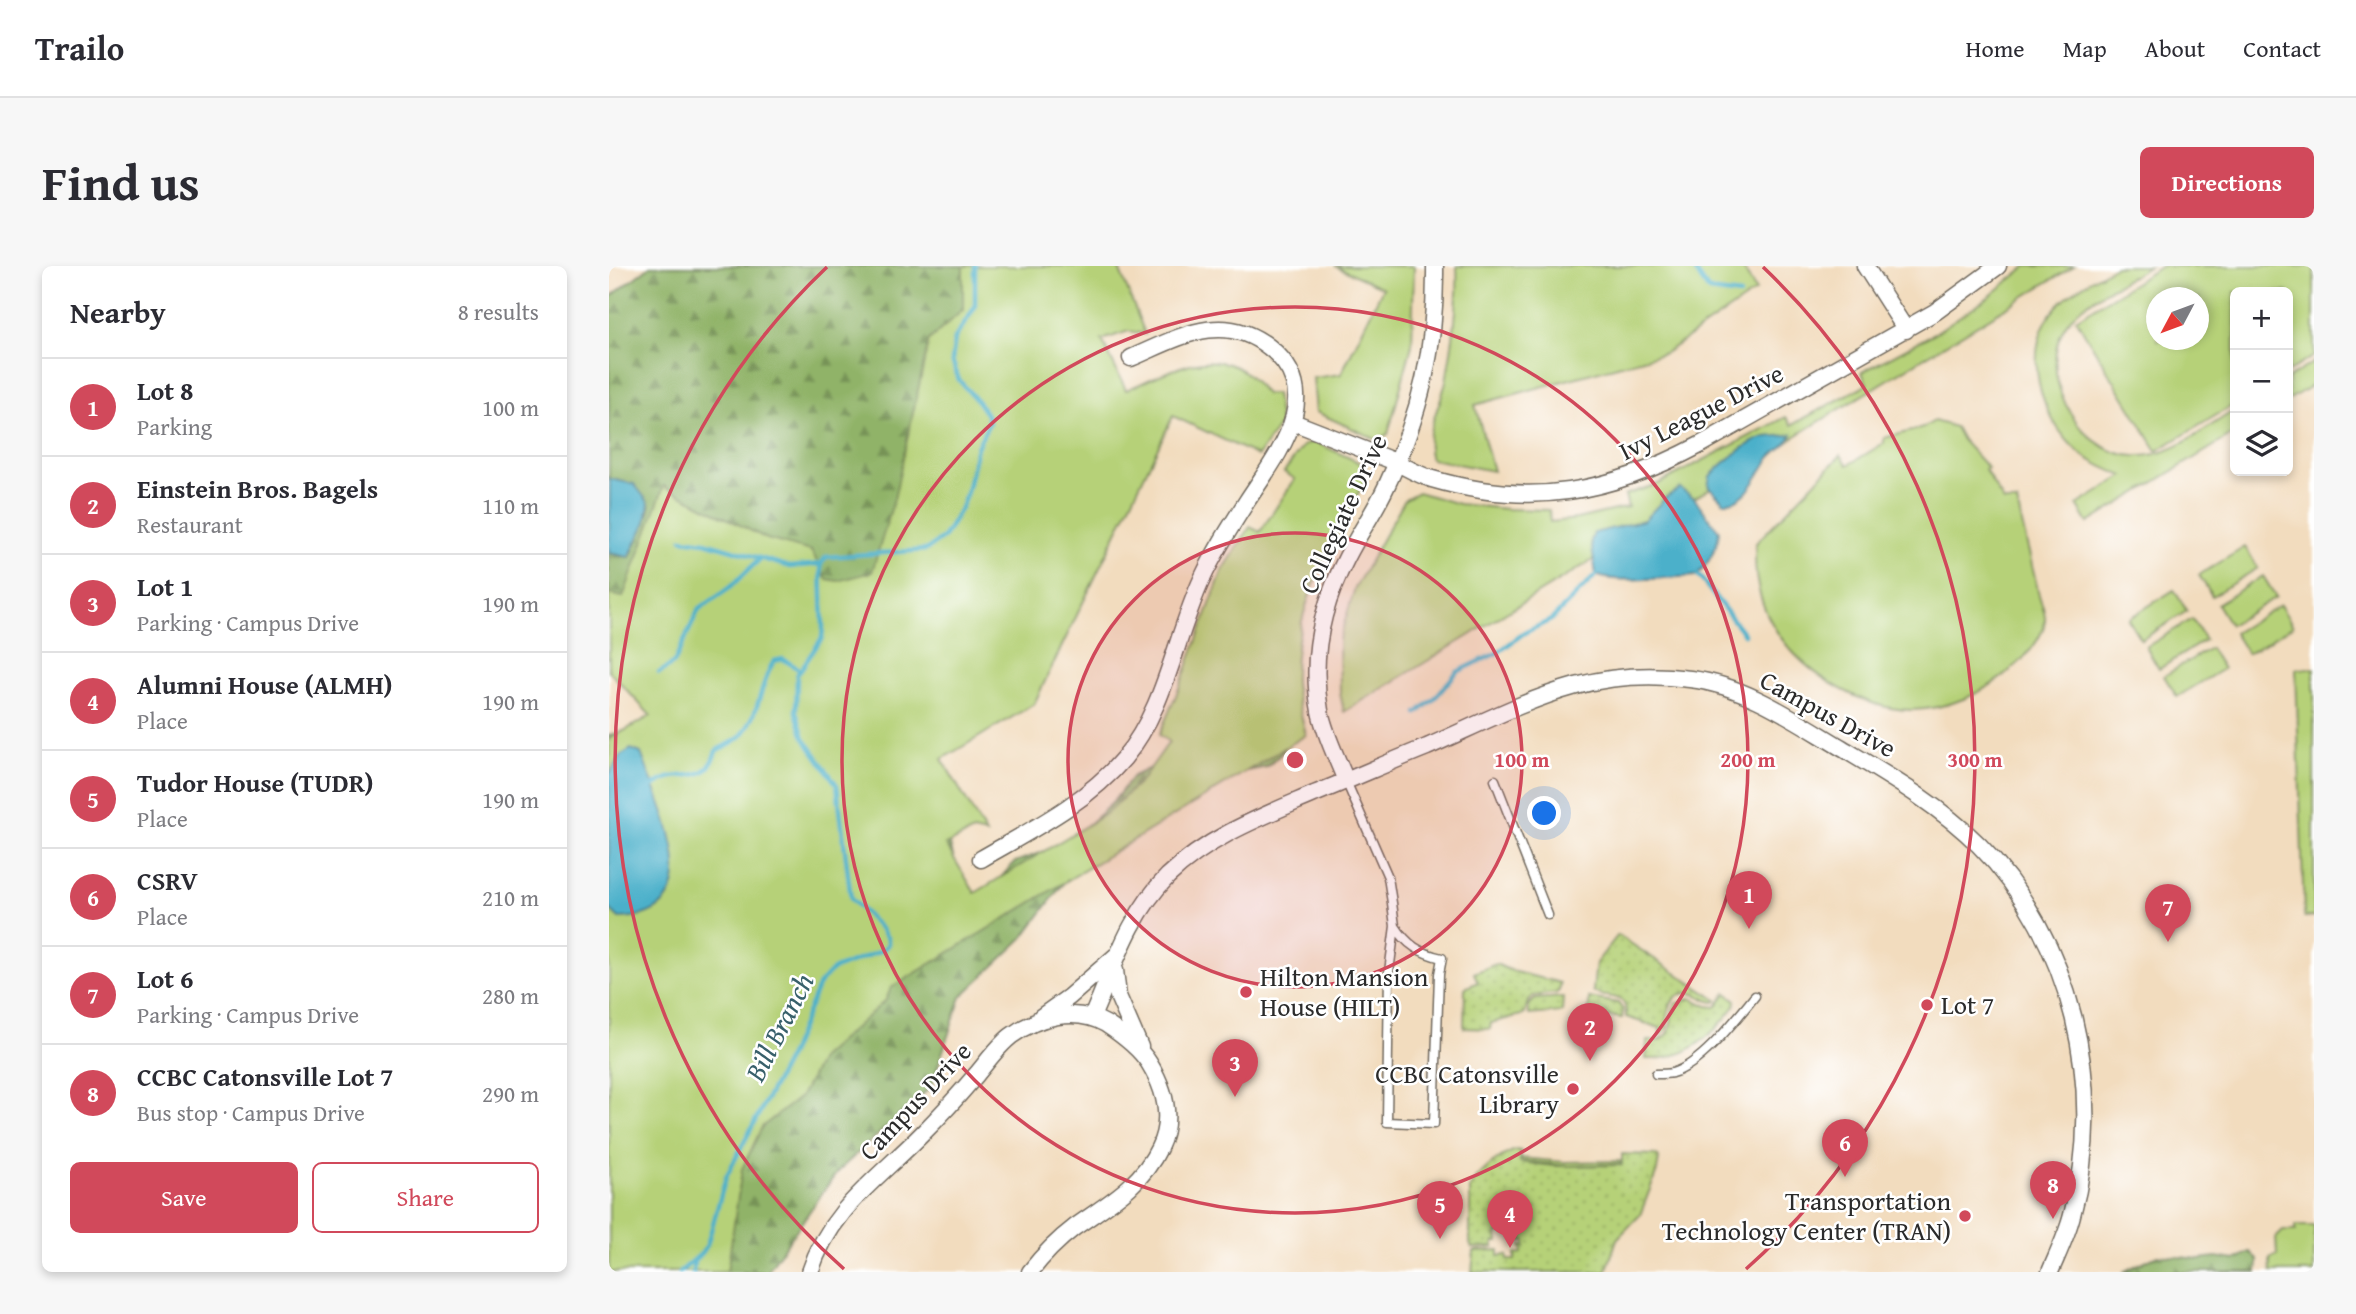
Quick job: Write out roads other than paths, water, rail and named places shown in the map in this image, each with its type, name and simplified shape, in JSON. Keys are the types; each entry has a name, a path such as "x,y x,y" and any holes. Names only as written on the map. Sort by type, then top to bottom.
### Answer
{"street":[{"name":"Collegiate Drive","path":"1346,781 1320,711 1317,653 1323,615 1333,583 1385,490 1420,402 1431,352 1435,266"},
{"path":"1865,266 1906,330"},
{"name":"Ivy League Drive","path":"1293,422 1428,478 1496,491 1532,493 1596,488 1663,465 1906,330 1998,266"},
{"path":"981,859 1063,810 1097,785 1123,758 1140,735 1166,679 1187,614 1206,570 1285,442 1293,422 1297,404 1296,386 1286,367 1271,349 1234,329 1212,328 1194,332 1131,358"},
{"name":"Campus Drive","path":"810,1272 830,1226 947,1108 1011,1036 1032,1023 1047,1018 1064,1015 1093,1017 1116,960 1146,901 1193,854 1221,835 1575,686 1618,677 1658,676 1695,679 1732,689 1768,705 1900,783 1941,811 1981,846 2029,909 2066,988 2078,1038 2084,1084 2083,1161 2073,1213 2050,1272"},
{"path":"1032,1023 1116,960"},
{"path":"1030,1272 1052,1246 1124,1193 1137,1180 1160,1147 1166,1125 1164,1094 1118,996 1116,960"},
{"path":"1093,1017 1131,1042 1146,1059"}],"lane":[{"path":"1495,780 1548,915"},
{"path":"1346,781 1388,877 1395,926 1389,972 1387,1122 1434,1124 1442,958 1417,950 1405,941 1395,926"},
{"path":"1655,1074 1672,1073 1688,1065 1704,1052 1755,996"}],"water":[{"path":"1792,434 1740,498 1724,502 1708,486 1710,476 1751,443 1765,437"},
{"path":"610,479 634,484 649,503 646,522 629,557 609,553"},
{"path":"1680,488 1694,498 1719,531 1714,550 1700,572 1695,576 1644,579 1604,578 1596,575 1591,541 1594,533 1644,520 1666,497"},
{"path":"631,749 641,753 659,800 674,854 674,879 667,899 649,912 619,918 609,908 609,775 620,756"}],"waterway":[{"name":"Bill Branch","path":"680,1272 702,1253 707,1245 726,1177 791,1052 819,984 832,970 883,950 888,944 888,939 881,929 851,899 837,785 804,738 796,712 797,675 822,638 821,564 826,557 926,550 944,537 961,508 977,447 989,423 978,402 959,380 952,360 955,338 975,307 975,266"},
{"path":"1692,266 1709,291 1740,295"},
{"path":"682,539 705,542 790,567 821,564"},
{"path":"659,673 674,663 699,609 727,590 760,559"},
{"path":"1417,713 1434,699 1457,672 1497,653 1524,633 1551,620 1596,575"},
{"path":"1698,575 1744,634"},
{"path":"653,786 668,778 701,773 709,766 716,751 740,737 752,720 774,661 783,659 800,670"},
{"path":"693,1272 694,1260"}],"place":[{"name":"Lot 8","path":"1749,929"},
{"name":"Lot 6","path":"2168,942"},
{"name":"Hilton Mansion House (HILT)","path":"1246,992"},
{"name":"Lot 7","path":"1927,1005"},
{"name":"Einstein Bros. Bagels","path":"1590,1061"},
{"name":"CCBC Catonsville Library","path":"1573,1089"},
{"name":"Lot 1","path":"1235,1097"},
{"name":"CSRV","path":"1845,1177"},
{"name":"Transportation Technology Center (TRAN)","path":"1965,1216"},
{"name":"CCBC Catonsville Lot 7","path":"2053,1219"},
{"name":"Tudor House (TUDR)","path":"1440,1239"},
{"name":"Alumni House (ALMH)","path":"1510,1248"}]}
